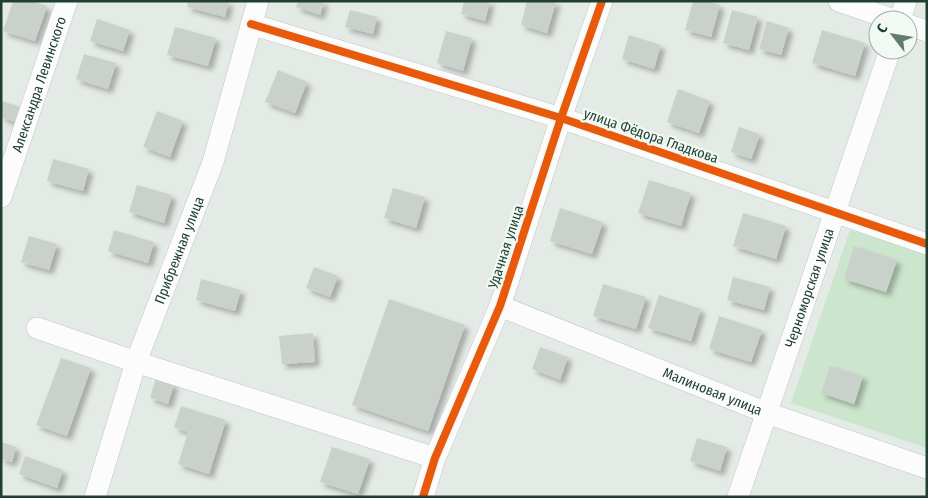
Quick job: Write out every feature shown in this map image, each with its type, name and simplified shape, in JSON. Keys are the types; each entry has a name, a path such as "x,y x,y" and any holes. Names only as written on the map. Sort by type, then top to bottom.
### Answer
{"street":[{"name":"Александра Левинского","path":"1,197 67,1"},
{"name":"Прибрежная улица","path":"95,497 136,362 213,162 258,1"},
{"name":"Удачная улица","path":"423,497 435,458 500,306 561,118 602,1"},
{"path":"839,1 868,11"},
{"name":"улица Фёдора Гладкова","path":"251,24 561,118 927,244"},
{"name":"Черноморская улица","path":"738,497 887,60"},
{"name":"Малиновая улица","path":"500,306 767,413 927,468"},
{"path":"37,328 136,362 435,458"}],"green space":[{"path":"850,230 927,254 927,448 791,403"}],"building":[{"path":"13,1 31,1 47,6 35,41 3,31"},
{"path":"188,1 229,1 225,17 187,7"},
{"path":"298,1 324,1 320,15 296,7"},
{"path":"464,1 490,1 485,21 461,14"},
{"path":"527,1 556,1 547,33 521,25"},
{"path":"693,1 708,1 720,5 711,37 685,30"},
{"path":"350,10 377,17 373,34 345,27"},
{"path":"732,10 758,17 749,50 723,43"},
{"path":"97,19 130,30 123,51 90,41"},
{"path":"767,21 789,28 781,55 759,49"},
{"path":"175,27 216,38 208,66 167,55"},
{"path":"822,30 865,43 855,76 812,63"},
{"path":"446,31 472,38 463,71 437,63"},
{"path":"629,35 661,45 654,69 622,59"},
{"path":"84,54 116,63 108,89 76,79"},
{"path":"278,70 307,82 295,113 265,102"},
{"path":"678,89 710,101 699,133 667,122"},
{"path":"2,101 26,109 21,124 1,117"},
{"path":"157,111 183,121 170,157 143,147"},
{"path":"739,127 760,134 751,159 731,152"},
{"path":"53,159 89,169 83,191 47,181"},
{"path":"649,180 691,193 681,226 638,213"},
{"path":"137,185 172,195 164,223 129,212"},
{"path":"393,188 425,197 416,228 384,218"},
{"path":"560,208 603,222 592,254 550,241"},
{"path":"743,213 786,226 776,259 733,246"},
{"path":"114,230 154,242 148,263 108,251"},
{"path":"29,236 57,244 49,270 21,262"},
{"path":"854,246 897,260 886,292 844,279"},
{"path":"314,267 338,276 330,297 306,288"},
{"path":"733,277 770,287 764,310 727,300"},
{"path":"201,279 241,290 235,311 196,300"},
{"path":"603,284 646,297 636,329 593,316"},
{"path":"659,295 701,309 691,341 648,328"},
{"path":"389,299 465,325 428,431 352,405"},
{"path":"719,316 762,330 751,362 709,349"},
{"path":"313,333 315,362 282,364 279,336"},
{"path":"540,347 568,357 560,380 532,369"},
{"path":"61,358 91,368 67,436 36,425"},
{"path":"830,366 863,376 854,404 821,393"},
{"path":"156,378 174,384 168,404 150,398"},
{"path":"181,406 226,420 209,474 178,464 188,432 174,427"},
{"path":"697,438 727,447 720,471 690,461"},
{"path":"1,442 16,447 12,462 1,459"},
{"path":"332,447 370,459 358,494 320,482"},
{"path":"25,456 63,470 57,488 19,474"}],"cycle path":[{"path":"423,497 435,458 500,306 561,118 602,1"},
{"path":"251,24 561,118 927,244"}]}
